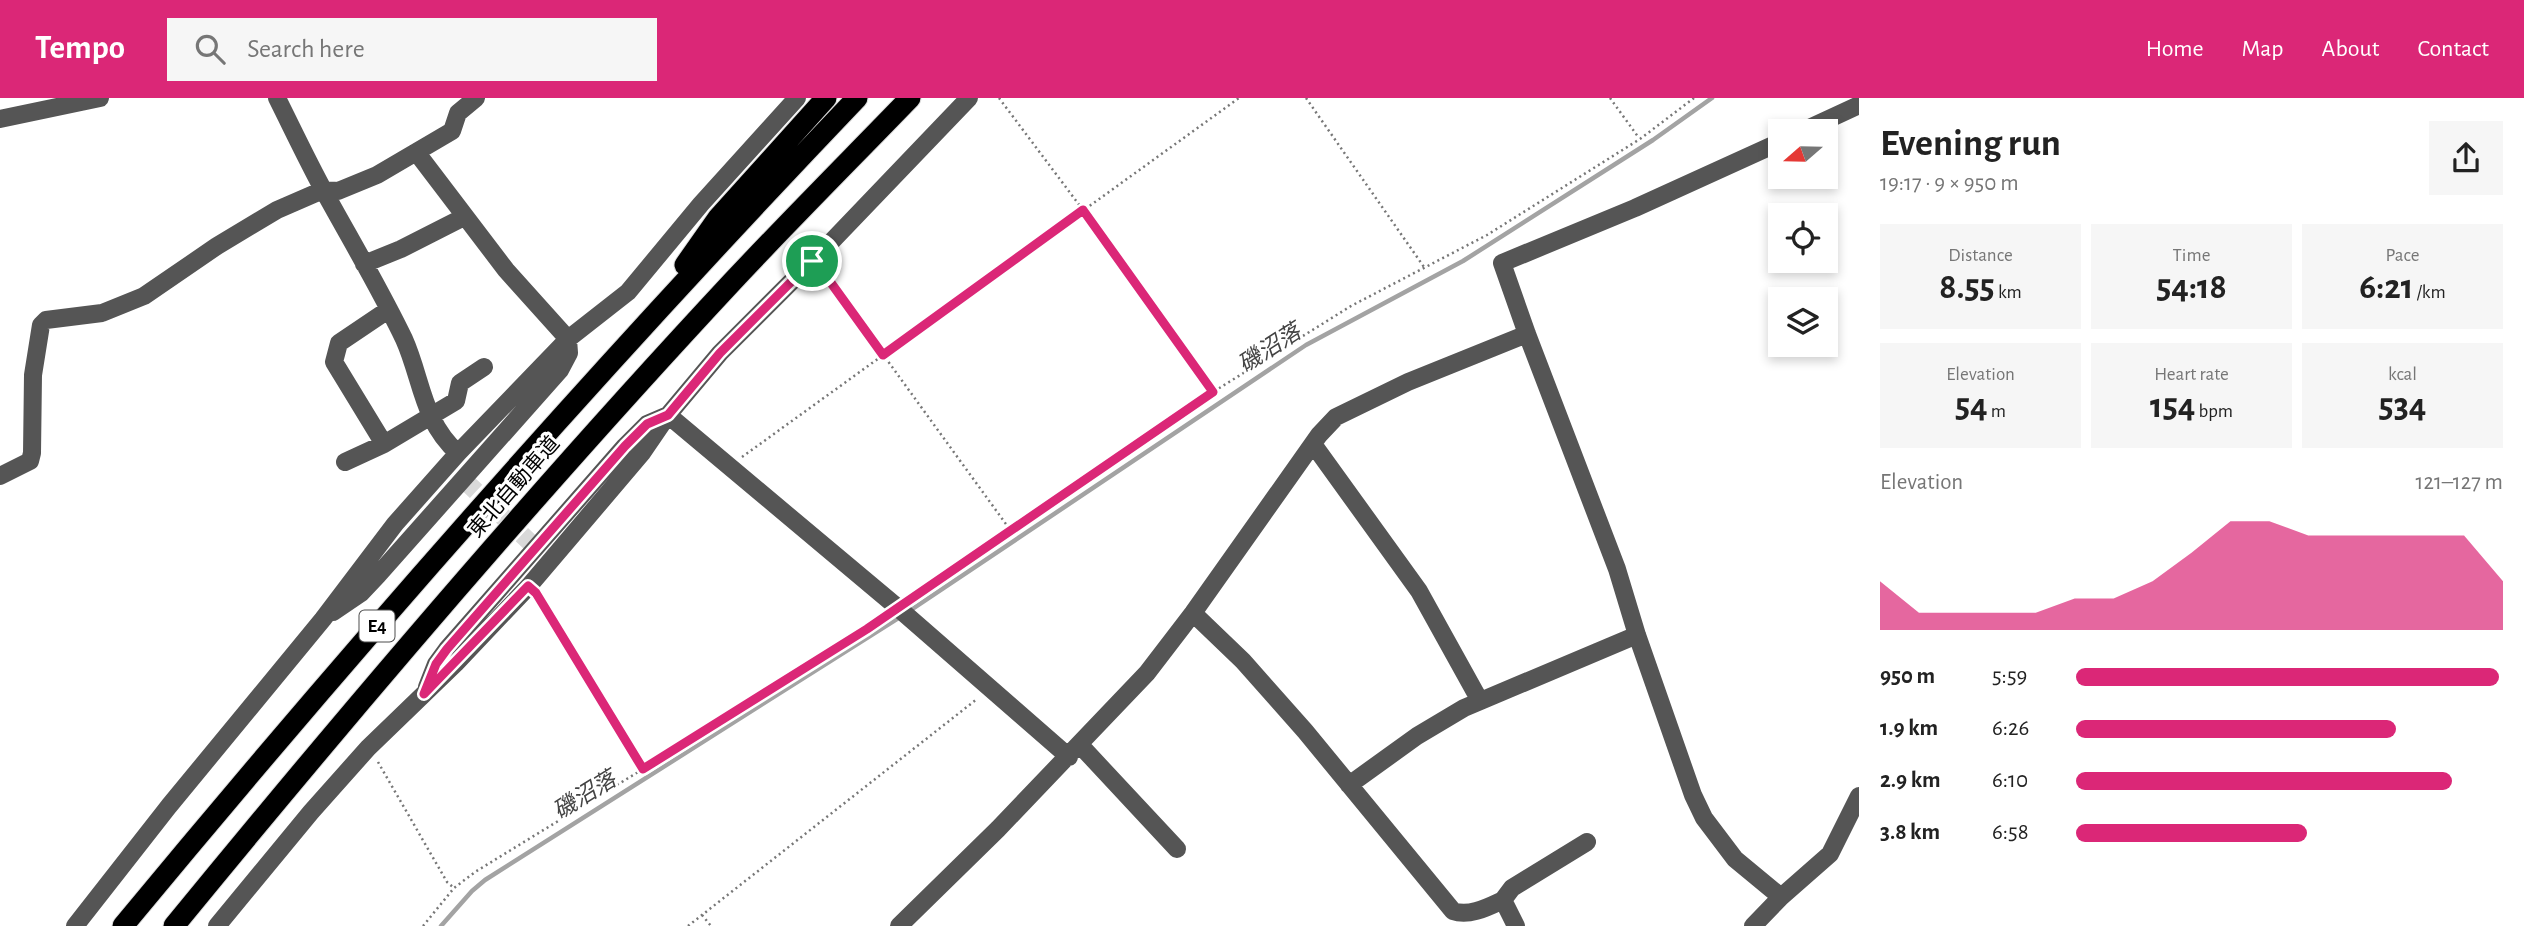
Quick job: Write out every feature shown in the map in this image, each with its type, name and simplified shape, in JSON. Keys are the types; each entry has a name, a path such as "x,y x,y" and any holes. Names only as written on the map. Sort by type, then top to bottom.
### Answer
{"highway":[{"path":"638,332 718,218 826,98"},
{"name":"東北自動車道","path":"123,926 317,695 638,332 857,98"},
{"name":"東北自動車道","path":"174,926 386,672 605,421 733,281 910,98"}],"street":[{"path":"0,119 100,98"},
{"path":"277,98 405,342 431,417 450,446 458,453"},
{"path":"0,476 30,461 33,375 41,326 46,320 102,313 144,296 277,209 323,190 338,191 377,175 417,153 453,131 458,113 476,98"},
{"path":"75,926 323,619 388,533 458,453 568,339 628,292 701,204 797,98"},
{"path":"217,926 368,748 528,586 642,453 668,415 720,353 969,98"},
{"path":"1829,119 1859,105"},
{"path":"1768,147 1635,208 1502,263 1617,569 1693,795 1704,818 1735,859 1781,897"},
{"path":"323,619 361,593 560,370 569,353 568,339 506,270 417,153"},
{"path":"364,264 401,250 464,217"},
{"path":"384,444 334,362 339,343 388,310"},
{"path":"899,926 1074,751 1147,673 1193,613 1312,443 1336,417 1408,382 1527,334"},
{"path":"345,462 384,444 456,401 460,383 484,367"},
{"path":"668,415 990,688 1074,751 1177,849"},
{"path":"424,694 436,664 447,649 625,446 647,424 668,415"},
{"path":"1312,443 1419,591 1480,701"},
{"path":"1193,613 1243,661 1305,731 1453,911 1462,914 1503,900 1512,888 1587,842"},
{"path":"1349,785 1417,736 1480,701 1637,635"},
{"path":"1753,926 1830,854 1859,796"},
{"path":"1503,900 1516,926"}],"path":[{"path":"999,98 1213,392"},
{"path":"728,467 1239,98"},
{"path":"1306,98 1424,267"},
{"path":"1610,98 1640,139"},
{"path":"423,926 454,888 475,872 903,612 1011,531 1213,392 1351,306 1487,235 1640,139 1694,98"},
{"path":"812,261 821,269 1011,531"},
{"path":"528,586 536,593 643,769"},
{"path":"688,926 990,688"},
{"path":"368,748 447,882 454,888"},
{"path":"702,915 711,926"}],"waterway":[{"name":"磯沼落","path":"908,612 1306,345 1463,261 1653,140 1712,98"},
{"name":"磯沼落","path":"441,926 485,880 900,617"}],"tunnel":[{"path":"463,479 536,548"}],"route":[{"path":"1083,210 1213,392 867,629 643,769 536,593 528,586 424,694 436,664 447,649 625,446 647,424 668,415 720,353 812,261 821,269 883,355 1083,210"}]}
